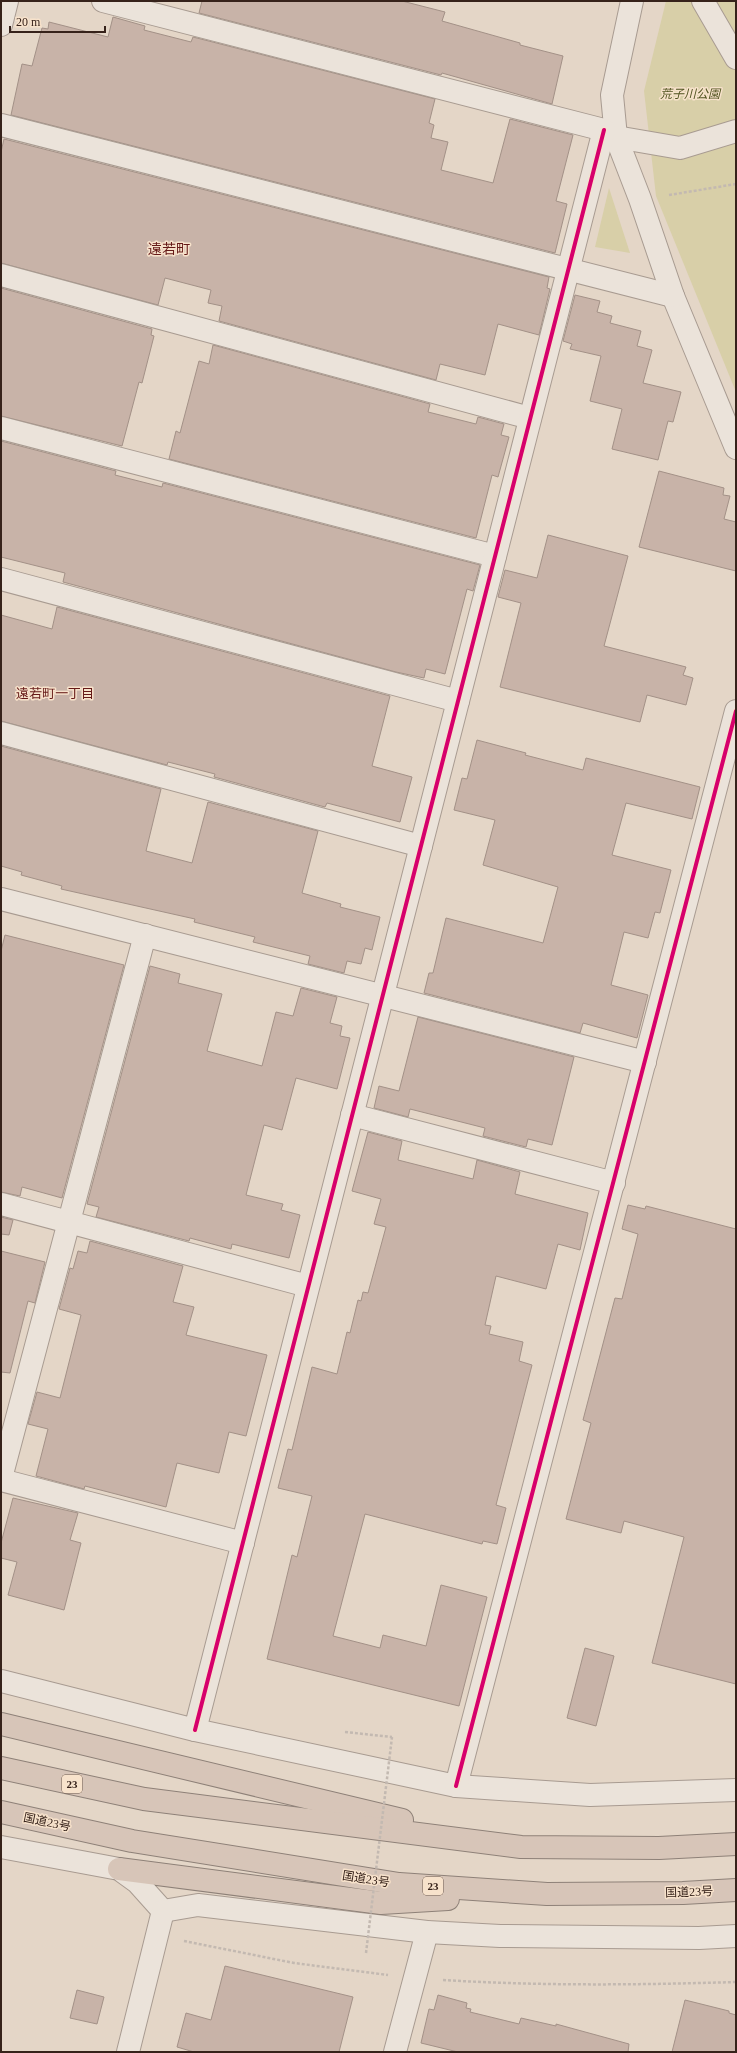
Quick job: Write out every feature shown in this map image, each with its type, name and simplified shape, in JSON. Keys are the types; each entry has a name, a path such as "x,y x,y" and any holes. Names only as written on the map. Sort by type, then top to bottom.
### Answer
{"highway":[{"path":"1,1724 521,1847"},
{"name":"23","path":"1,1768 144,1799 521,1847 659,1848 736,1844"},
{"name":"国道23号","path":"1,1812 132,1841 399,1884 547,1894 683,1893 736,1890"},
{"path":"119,1869 381,1903 547,1894"}],"street":[{"path":"1,25 7,1"},
{"path":"103,1 610,133 680,148 736,131"},
{"path":"195,1730 568,270 610,133 612,95 632,1"},
{"path":"703,1 736,58"},
{"path":"1,125 673,296"},
{"path":"610,133 640,199 673,296 736,448"},
{"path":"1,275 530,418"},
{"path":"1,428 495,556"},
{"path":"1,579 458,701"},
{"path":"456,1786 736,711"},
{"path":"1,733 421,846"},
{"path":"1,899 645,1062"},
{"path":"145,935 1,1479 243,1543"},
{"path":"352,1115 614,1183"},
{"path":"1,1204 308,1286"},
{"path":"1,1681 195,1730 456,1786 590,1795 736,1790"},
{"path":"1,1848 119,1869 137,1882 163,1911"},
{"path":"163,1911 198,1905 427,1932 500,1936 699,1938 736,1936"},
{"path":"128,2052 163,1911"},
{"path":"395,2052 427,1932"}],"path":[{"path":"640,199 725,187 736,184"},
{"path":"366,1953 392,1738"}],"green space":[{"name":"荒子川公園","path":"666,1 736,1 736,392 656,196 644,91"},
{"path":"609,188 630,253 595,247"}],"building":[{"path":"202,1 402,1 445,12 442,21 520,43 520,45 563,56 552,104 442,73 441,75 199,13"},
{"path":"113,17 145,26 144,30 191,42 193,37 435,99 429,123 434,125 431,138 448,142 441,170 493,183 510,119 573,135 556,201 567,204 555,253 11,115 22,64 32,66 42,28 48,29 49,22 108,37"},
{"path":"4,139 549,277 547,288 550,289 539,335 498,324 485,375 440,364 436,380 219,321 222,306 208,303 211,290 165,278 158,305 1,263 1,152"},
{"path":"1,288 152,329 151,335 154,336 142,383 139,382 122,446 1,416"},
{"path":"575,295 600,301 597,312 612,316 610,323 641,331 637,346 652,350 643,383 681,392 673,422 668,421 658,460 612,449 622,409 590,401 601,356 570,349 572,344 563,341"},
{"path":"213,345 430,404 428,412 476,424 478,417 504,424 501,435 509,437 498,477 492,475 476,538 169,459 176,431 180,433 199,361 209,364"},
{"path":"1,441 116,471 115,475 162,487 163,483 480,565 473,591 467,589 445,674 426,669 424,678 396,672 63,582 65,573 1,557"},
{"path":"659,471 724,488 723,495 730,496 724,519 736,522 736,571 639,547"},
{"path":"548,535 628,556 604,646 686,667 683,675 693,678 686,705 647,695 640,722 500,687 521,603 498,597 505,570 537,578"},
{"path":"57,607 390,696 372,766 412,777 400,822 327,803 325,807 214,777 215,774 168,762 167,765 1,721 1,615 52,629"},
{"path":"477,740 526,753 525,755 583,770 586,758 700,787 692,819 626,803 612,855 671,870 660,913 655,912 648,938 624,932 611,985 648,995 637,1038 583,1023 580,1033 424,993 429,973 433,973 446,918 543,943 558,887 483,865 495,820 454,810 462,778 467,779"},
{"path":"1,746 161,789 146,851 192,863 208,802 318,831 302,893 341,904 340,907 380,917 372,950 365,948 361,964 347,961 344,973 308,964 310,956 253,942 255,937 194,922 195,919 61,889 62,886 21,875 22,872 1,866"},
{"path":"5,935 124,965 62,1198 22,1187 20,1196 1,1192 1,951"},
{"path":"150,966 180,974 178,983 222,994 207,1051 262,1066 276,1012 293,1016 301,988 337,997 330,1023 342,1026 340,1036 350,1038 337,1089 296,1078 282,1130 264,1125 246,1195 283,1204 281,1210 300,1215 289,1258 232,1244 231,1249 190,1238 189,1241 96,1217 99,1207 87,1204"},
{"path":"418,1017 574,1057 552,1145 528,1139 526,1147 483,1136 485,1128 410,1109 408,1117 374,1108 379,1086 399,1091"},
{"path":"368,1132 402,1141 398,1160 473,1179 477,1160 520,1172 515,1194 588,1213 580,1250 558,1244 546,1289 496,1276 485,1325 491,1326 489,1334 523,1342 519,1361 532,1365 496,1505 506,1508 497,1544 483,1541 482,1544 365,1514 333,1636 380,1648 383,1635 426,1646 441,1585 487,1597 459,1706 267,1659 292,1555 297,1557 312,1496 278,1488 288,1449 292,1450 312,1367 337,1374 347,1332 350,1333 358,1300 361,1301 363,1292 368,1293 386,1227 374,1224 381,1199 352,1191"},
{"path":"628,1205 645,1209 646,1206 736,1229 736,1684 652,1663 684,1537 624,1521 621,1533 566,1519 591,1423 583,1420 615,1298 622,1299 638,1234 622,1229"},
{"path":"1,1217 13,1220 9,1235 1,1234"},
{"path":"90,1241 183,1266 173,1302 194,1307 186,1335 267,1355 246,1436 229,1432 219,1473 177,1463 166,1507 85,1486 84,1489 36,1476 48,1429 28,1424 37,1392 60,1398 81,1315 59,1309 70,1268 73,1269 78,1251 87,1253"},
{"path":"1,1251 45,1262 35,1303 28,1301 10,1373 1,1372"},
{"path":"13,1498 78,1513 70,1540 81,1543 64,1610 8,1595 17,1562 1,1558 1,1543"},
{"path":"585,1648 614,1656 596,1726 567,1718"},
{"path":"225,1966 353,1997 339,2052 194,2052 177,2047 186,2013 211,2020"},
{"path":"77,1990 104,1997 97,2024 70,2018"},
{"path":"438,1995 467,2003 466,2008 471,2009 470,2012 519,2024 521,2018 556,2026 556,2024 629,2044 628,2052 458,2052 421,2043 429,2009 434,2010"},
{"path":"685,2000 729,2011 729,2013 736,2015 736,2052 672,2052"}],"cycle path":[{"path":"195,1730 604,130"},
{"path":"456,1786 736,711"}],"district":[{"name":"遠若町","path":"169,249"},
{"name":"遠若町一丁目","path":"55,693"}]}
